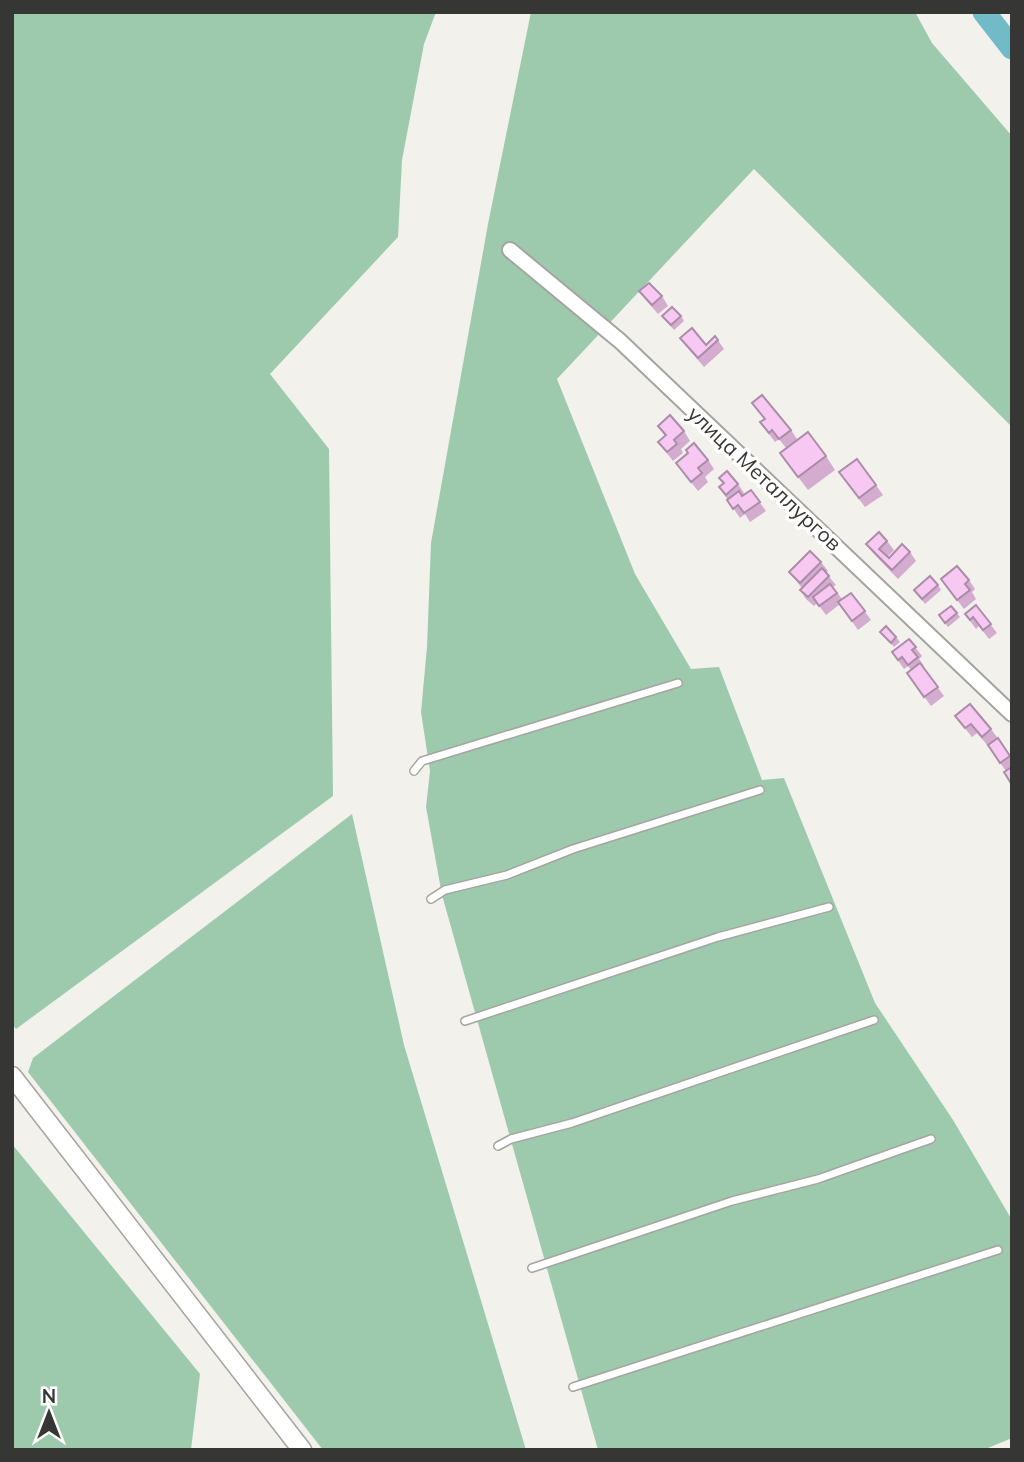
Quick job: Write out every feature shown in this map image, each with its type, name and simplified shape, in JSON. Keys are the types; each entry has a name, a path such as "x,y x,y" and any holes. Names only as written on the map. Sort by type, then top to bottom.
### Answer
{"street":[{"name":"улица Металлургов","path":"510,250 620,341 1012,713"},
{"path":"12,1076 302,1450"}],"lane":[{"path":"414,771 422,761 678,683"},
{"path":"431,899 445,890 507,875 573,849 760,790"},
{"path":"465,1021 718,937 829,907"},
{"path":"498,1146 511,1139 572,1123 873,1020"},
{"path":"532,1268 732,1201 818,1179 932,1139"},
{"path":"573,1387 998,1250"}],"green space":[{"path":"12,12 436,12 424,44 402,160 398,237 270,374 329,449 333,796 16,1029 12,1024"},
{"path":"531,12 915,12 932,43 1012,136 1012,427 754,169 557,379 635,574 691,669 719,667 762,780 784,778 875,1003 953,1120 1012,1220 1012,1438 983,1450 598,1450 442,895 426,807 430,771 421,712 427,647 431,543 488,224"},
{"path":"352,814 404,1045 526,1450 323,1450 28,1072 33,1058"},
{"path":"12,1144 200,1374 191,1450 12,1450"}],"building":[{"path":"649,283 662,296 652,305 639,291"},
{"path":"672,307 681,316 671,325 662,316"},
{"path":"692,328 706,345 715,336 718,340 698,358 680,338"},
{"path":"762,395 791,430 779,439 772,430 769,433 760,422 765,419 752,403"},
{"path":"670,415 684,431 674,440 677,444 667,452 658,442 666,435 658,426"},
{"path":"808,432 826,456 798,477 780,453"},
{"path":"694,443 708,460 698,468 702,473 691,482 676,463 688,453 686,450"},
{"path":"857,459 876,485 859,498 839,472"},
{"path":"727,471 738,484 726,495 719,487 724,483 719,478"},
{"path":"751,490 760,502 744,513 738,505 733,509 727,500 739,491 742,496"},
{"path":"879,532 887,541 879,549 889,558 902,544 910,552 892,570 866,544"},
{"path":"810,551 821,562 800,583 789,572"},
{"path":"957,566 969,580 965,584 970,590 957,600 941,579"},
{"path":"822,568 829,576 808,597 800,590"},
{"path":"930,576 938,585 922,599 914,590"},
{"path":"830,584 837,593 819,606 813,597"},
{"path":"851,593 865,611 852,621 838,602"},
{"path":"976,605 991,624 983,630 973,617 970,620 965,614"},
{"path":"951,606 957,613 945,623 939,615"},
{"path":"886,626 896,637 891,643 880,632"},
{"path":"909,639 916,647 912,650 918,657 908,665 902,657 898,660 892,652"},
{"path":"920,663 938,687 924,697 907,673"},
{"path":"970,704 991,729 982,737 971,724 965,728 955,716"},
{"path":"998,738 1010,756 1000,763 988,745"},
{"path":"1012,767 1012,785 1004,772"}],"waterway":[{"path":"984,12 1012,48"}]}
